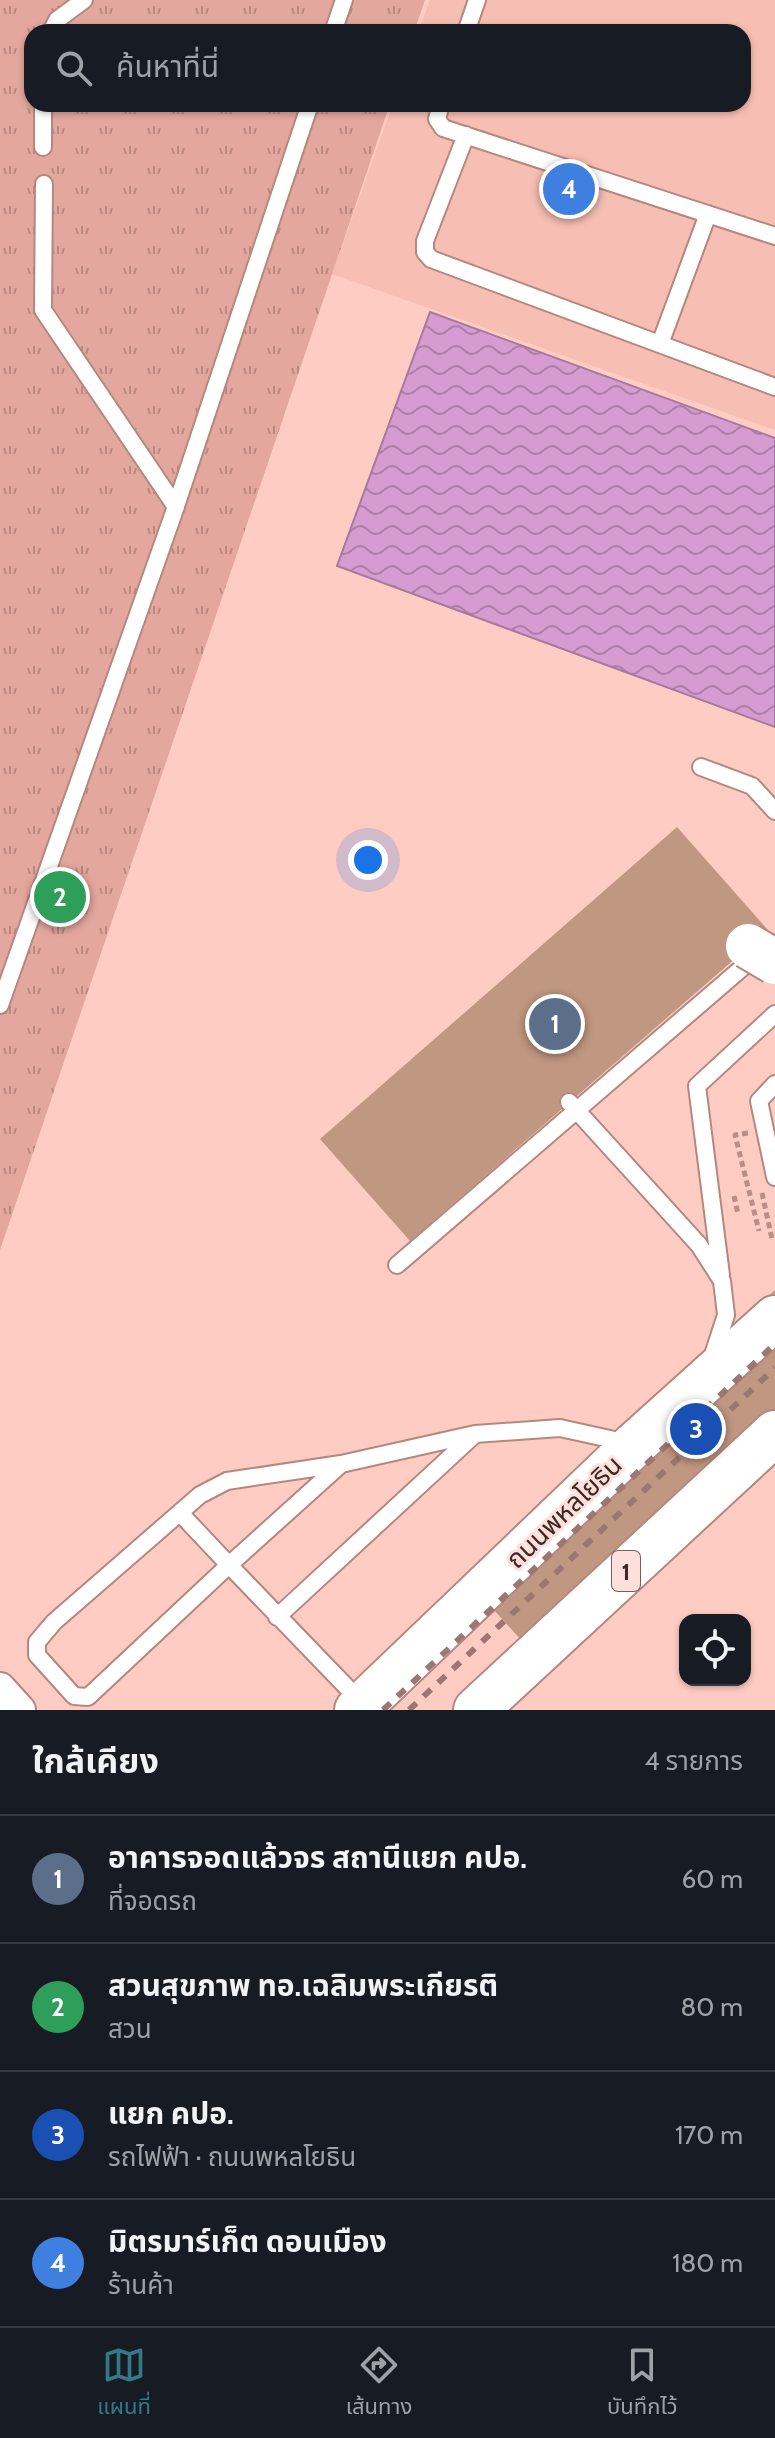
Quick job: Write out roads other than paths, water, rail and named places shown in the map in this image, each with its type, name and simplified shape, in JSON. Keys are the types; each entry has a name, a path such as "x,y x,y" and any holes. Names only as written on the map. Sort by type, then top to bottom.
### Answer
{"main road":[{"name":"ถนนพหลโยธิน","path":"360,1707 635,1444 775,1318"},
{"name":"1","path":"476,1710 775,1433"}],"street":[{"path":"0,1688 20,1710"}],"lane":[{"path":"55,24 84,0"},
{"path":"336,24 344,0"},
{"path":"469,24 477,0"},
{"path":"43,112 43,147"},
{"path":"0,1005 176,507 307,112"},
{"path":"439,112 437,119 443,128 775,236"},
{"path":"466,135 425,241 425,252 431,259 775,387"},
{"path":"44,184 43,310 176,507"},
{"path":"660,344 708,214"},
{"path":"701,767 752,786 775,811"},
{"path":"397,1265 574,1107 766,949"},
{"path":"677,1408 702,1378 716,1350 726,1315 697,1086 775,1014"},
{"path":"774,1169 759,1101 775,1084"},
{"path":"574,1107 699,1245 722,1281"},
{"path":"341,1464 88,1697 74,1696 37,1655 37,1642 54,1622 200,1495 227,1481 341,1464 475,1434 560,1428 635,1444"},
{"path":"277,1617 475,1434"},
{"path":"180,1513 360,1707"}],"water":[{"path":"430,312 775,438 775,727 337,566"}],"railway":[{"path":"383,1710 775,1344"},
{"path":"409,1710 775,1368"}],"place":[{"name":"มิตรมาร์เก็ต ดอนเมือง","path":"569,189"},
{"name":"สวนสุขภาพ ทอ.เฉลิมพระเกียรติ","path":"60,897"},
{"name":"อาคารจอดแล้วจร สถานีแยก คปอ.","path":"555,1024"},
{"name":"แยก คปอ.","path":"696,1429"}]}
